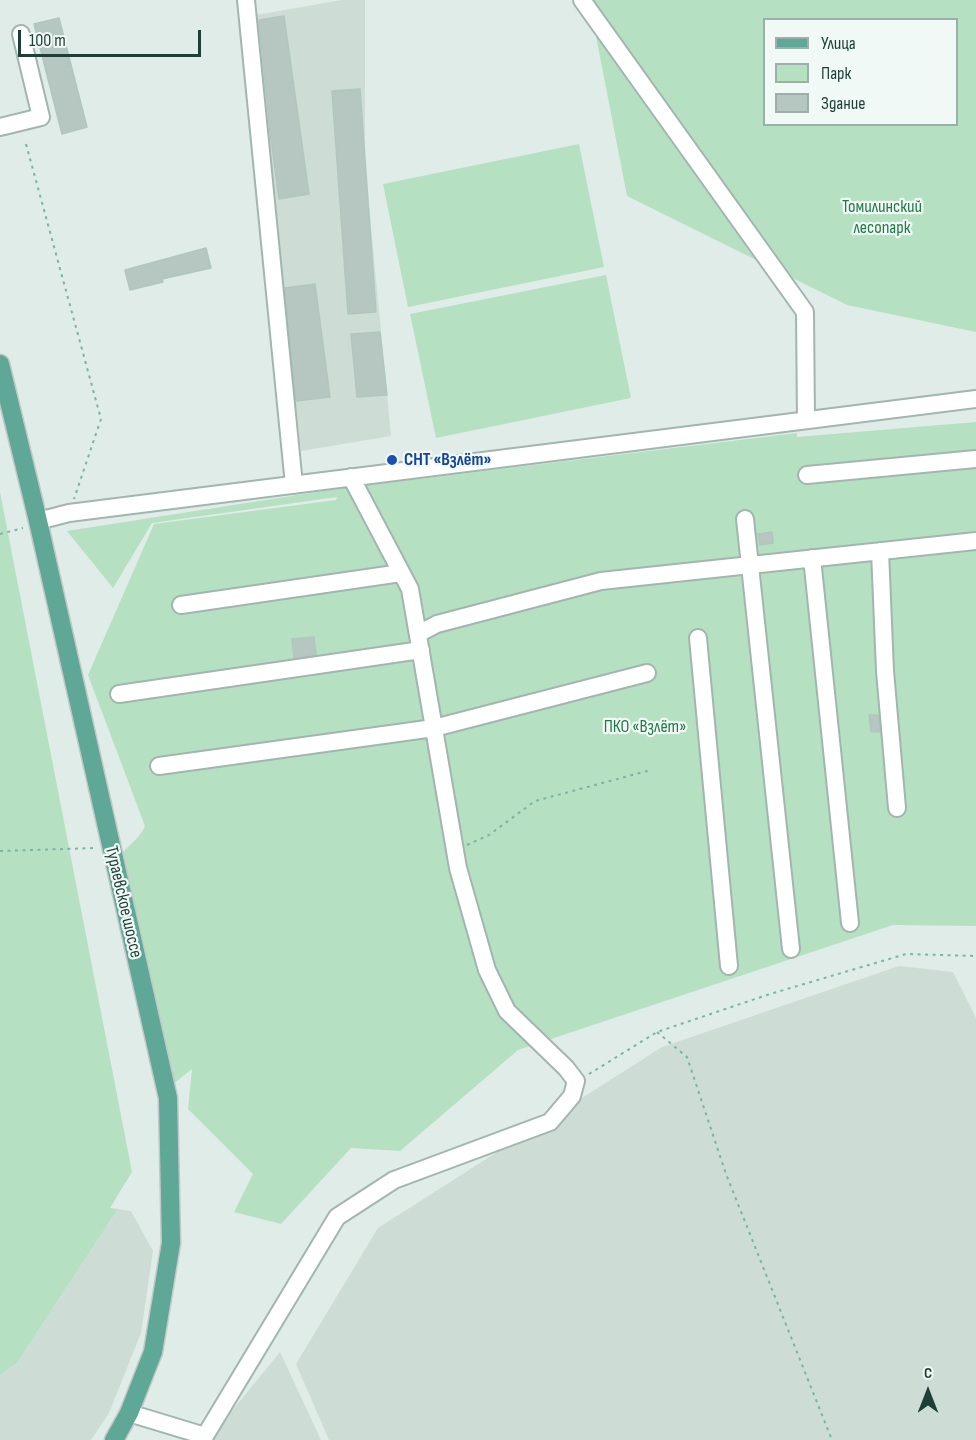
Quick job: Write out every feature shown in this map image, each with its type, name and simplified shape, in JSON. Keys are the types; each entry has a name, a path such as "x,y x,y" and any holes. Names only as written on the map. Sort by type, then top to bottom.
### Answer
{"main road":[{"name":"Тураевское шоссе","path":"0,364 38,520 168,1098 171,1243 153,1352 129,1413 114,1440"}],"street":[{"path":"246,0 294,484"},
{"path":"582,0 805,312 806,420"},
{"path":"0,127 41,117 21,34"},
{"path":"38,520 69,513 976,399"},
{"path":"807,475 976,459"},
{"path":"129,1413 205,1436 337,1217 394,1180 550,1122 572,1096 576,1081 566,1068 507,1011 487,969 458,868 410,590 351,477"},
{"path":"745,519 791,949"},
{"path":"119,694 419,642 437,624 601,581 976,541"},
{"path":"880,551 885,671 897,807"},
{"path":"812,558 850,923"},
{"path":"181,605 401,573"},
{"path":"698,638 729,966"},
{"path":"159,766 434,728 647,673"}],"path":[{"path":"26,144 101,419 69,513"},
{"path":"0,534 20,529 38,520"},
{"path":"455,850 489,835 535,801 651,770"},
{"path":"0,851 111,848"},
{"path":"576,1081 657,1032 770,994 906,954 976,956"},
{"path":"657,1032 687,1057 726,1174 832,1440"}],"shaded area":[{"path":"342,0 365,0 365,164 391,436 301,451 250,16"},
{"path":"899,966 953,972 976,1018 976,1440 329,1440 296,1364 378,1228 662,1047"},
{"path":"118,1209 131,1211 153,1251 141,1333 109,1413 91,1440 0,1440 0,1375 16,1364"},
{"path":"280,1352 321,1440 208,1440"}],"green space":[{"name":"Томилинский лесопарк","path":"589,0 976,0 976,332 847,305 627,196"},
{"path":"579,144 604,267 408,307 383,184"},
{"path":"606,275 631,398 436,438 410,314"},
{"name":"ПКО «Взлёт»","path":"976,422 976,926 893,925 518,1050 400,1151 351,1148 281,1224 234,1212 253,1174 188,1109 192,1069 173,1084 121,854 138,837 145,826 88,675 154,524 336,500 337,497 152,523 113,588 67,531 336,489 797,433 797,437"},
{"path":"0,492 132,1172 110,1208 118,1209 16,1364 0,1375"}],"building":[{"path":"284,16 309,194 279,199 259,20"},
{"path":"59,18 87,127 62,134 34,24"},
{"path":"360,89 376,312 348,314 332,91"},
{"path":"206,248 211,268 162,279 163,282 130,290 125,270"},
{"path":"315,284 330,397 296,401 285,288"},
{"path":"380,332 387,395 357,397 351,334"},
{"path":"772,532 773,543 760,545 758,534"},
{"path":"314,637 316,655 294,658 292,639"},
{"path":"869,715 878,715 880,732 871,732"}],"place":[{"name":"СНТ «Взлёт»","path":"392,460"}]}
